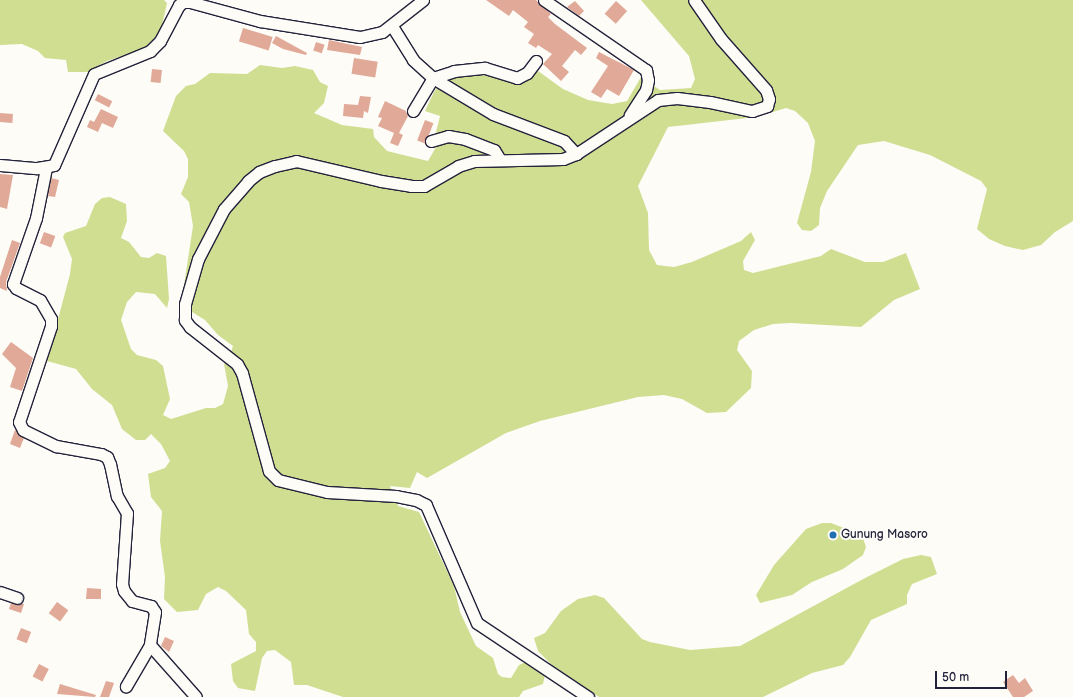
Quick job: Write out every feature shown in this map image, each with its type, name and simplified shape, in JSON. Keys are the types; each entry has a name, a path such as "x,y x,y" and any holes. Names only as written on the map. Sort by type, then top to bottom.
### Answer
{"street":[{"path":"0,165 46,168 57,161 94,74 150,51 160,40 179,5 183,2 190,2 267,22 360,37 371,36 392,26 423,0"},
{"path":"544,0 646,70 648,80 646,90 626,121"},
{"path":"588,697 477,623 426,505 416,500 396,496 327,492 278,480 269,471 242,373 237,364 190,327 185,320 185,304 198,259 224,209 248,181 259,172 296,160 381,181 418,186 432,182 464,163 499,158 552,160 576,154 658,100 677,98 710,102 752,111 767,106 769,98 766,90 721,39 694,0"},
{"path":"392,26 413,60 433,78 492,114 564,141 576,154"},
{"path":"413,111 433,78 454,71 485,68 517,78 527,73 536,61"},
{"path":"431,141 448,136 465,139 494,150 499,158"},
{"path":"46,168 36,218 14,284 16,288 40,300 51,319 52,326 19,422 23,430 56,446 101,454 107,457 117,496 128,513 122,584 132,601 154,608 150,645 126,686"},
{"path":"0,592 16,598"},
{"path":"150,645 196,697"}],"green space":[{"path":"0,0 164,0 167,3 161,30 146,48 107,61 87,72 68,72 66,60 45,58 38,51 22,44 0,45"},
{"path":"641,0 1073,0 1073,221 1055,232 1041,245 1023,250 1005,246 989,239 977,229 987,189 981,181 930,155 884,141 858,145 827,191 820,208 819,225 811,231 802,230 797,223 811,172 815,141 808,123 795,111 786,108 756,117 668,127 638,186 648,213 649,250 657,265 674,267 692,262 741,241 751,232 755,240 743,261 744,270 753,273 821,256 831,249 865,262 883,262 906,253 920,289 894,300 861,327 791,323 773,324 754,330 739,341 737,350 752,371 751,388 726,412 707,413 682,399 664,395 638,397 540,421 506,433 427,478 417,472 410,488 390,486 398,506 419,512 454,586 460,612 476,646 493,658 498,674 502,677 511,678 519,665 526,662 545,675 543,684 523,691 519,697 343,697 307,685 294,685 291,662 275,650 267,651 262,658 255,691 238,688 233,681 231,664 256,651 256,642 249,634 246,610 226,591 218,587 206,594 198,610 177,612 164,599 165,577 160,541 162,511 151,497 148,474 165,468 170,461 161,444 151,434 145,440 136,440 122,429 112,405 92,389 76,369 47,361 70,274 72,259 63,237 65,233 86,226 95,204 102,198 110,197 126,204 127,221 121,238 129,242 141,257 149,258 157,253 166,256 169,299 167,308 155,294 136,292 127,302 121,320 131,349 137,355 156,360 163,366 170,399 163,415 171,419 206,408 215,408 223,404 228,386 224,364 228,361 233,346 218,335 205,320 181,305 193,226 189,202 181,194 188,177 188,159 184,151 163,131 176,96 186,86 195,84 210,73 247,74 260,65 282,68 295,66 313,70 320,82 328,86 324,103 314,113 342,125 373,129 374,137 387,151 428,161 439,142 436,132 440,116 425,111 435,90 452,76 497,75 523,83 538,71 563,89 588,100 612,104 627,101 641,77 660,90 691,88 695,79 689,56"},
{"path":"822,523 831,523 862,535 866,547 863,555 843,569 812,582 792,595 760,603 756,595 774,565 806,529"},
{"path":"921,555 931,557 937,574 912,584 907,595 907,604 871,620 850,657 843,665 812,673 763,697 599,697 552,665 538,651 534,638 545,633 561,611 578,599 595,595 604,598 642,639 650,642 690,650 740,646 865,578 903,559"}],"building":[{"path":"486,0 536,0 551,14 548,17 555,24 587,48 581,55 575,50 562,66 569,72 561,81 543,64 552,54 538,45 536,48 528,43 534,34 524,27 528,22 513,10 509,16"},
{"path":"575,1 584,11 579,16 567,7"},
{"path":"616,1 627,11 616,24 605,14"},
{"path":"243,28 273,37 269,50 239,41"},
{"path":"276,36 307,53 306,55 283,49 272,43"},
{"path":"329,40 362,47 360,55 327,50"},
{"path":"316,42 325,45 322,53 313,51"},
{"path":"599,52 634,70 619,96 607,89 601,98 591,92 608,66 596,58"},
{"path":"354,58 378,62 375,78 351,74"},
{"path":"152,69 162,70 161,83 151,82"},
{"path":"98,94 112,101 109,108 95,100"},
{"path":"360,96 371,97 368,113 364,111 363,118 343,116 344,104 358,105"},
{"path":"385,101 406,111 408,116 399,133 403,135 398,146 390,143 394,133 378,126 382,118 378,117"},
{"path":"101,109 118,117 113,128 102,123 98,132 87,127 90,120 94,122"},
{"path":"0,113 13,114 12,123 0,122"},
{"path":"425,120 433,123 426,144 417,141"},
{"path":"0,174 13,175 7,209 0,207"},
{"path":"51,178 59,180 55,197 48,196"},
{"path":"44,232 55,236 51,247 40,243"},
{"path":"12,240 20,243 6,282 7,291 0,288 0,277"},
{"path":"11,342 33,358 22,391 10,387 16,368 2,354"},
{"path":"15,430 24,438 20,448 10,444"},
{"path":"87,588 101,589 101,599 86,599"},
{"path":"57,602 68,610 60,622 49,613"},
{"path":"11,603 24,604 21,613 9,609"},
{"path":"21,628 31,632 27,643 17,639"},
{"path":"165,637 174,641 169,652 161,646"},
{"path":"39,664 49,669 42,681 33,676"},
{"path":"1013,675 1019,683 1025,678 1033,691 1024,697 1013,697 1003,682"},
{"path":"106,681 114,683 109,697 100,697"},
{"path":"60,684 96,695 95,697 57,694"}],"place":[{"name":"Gunung Masoro","path":"833,535"}]}
